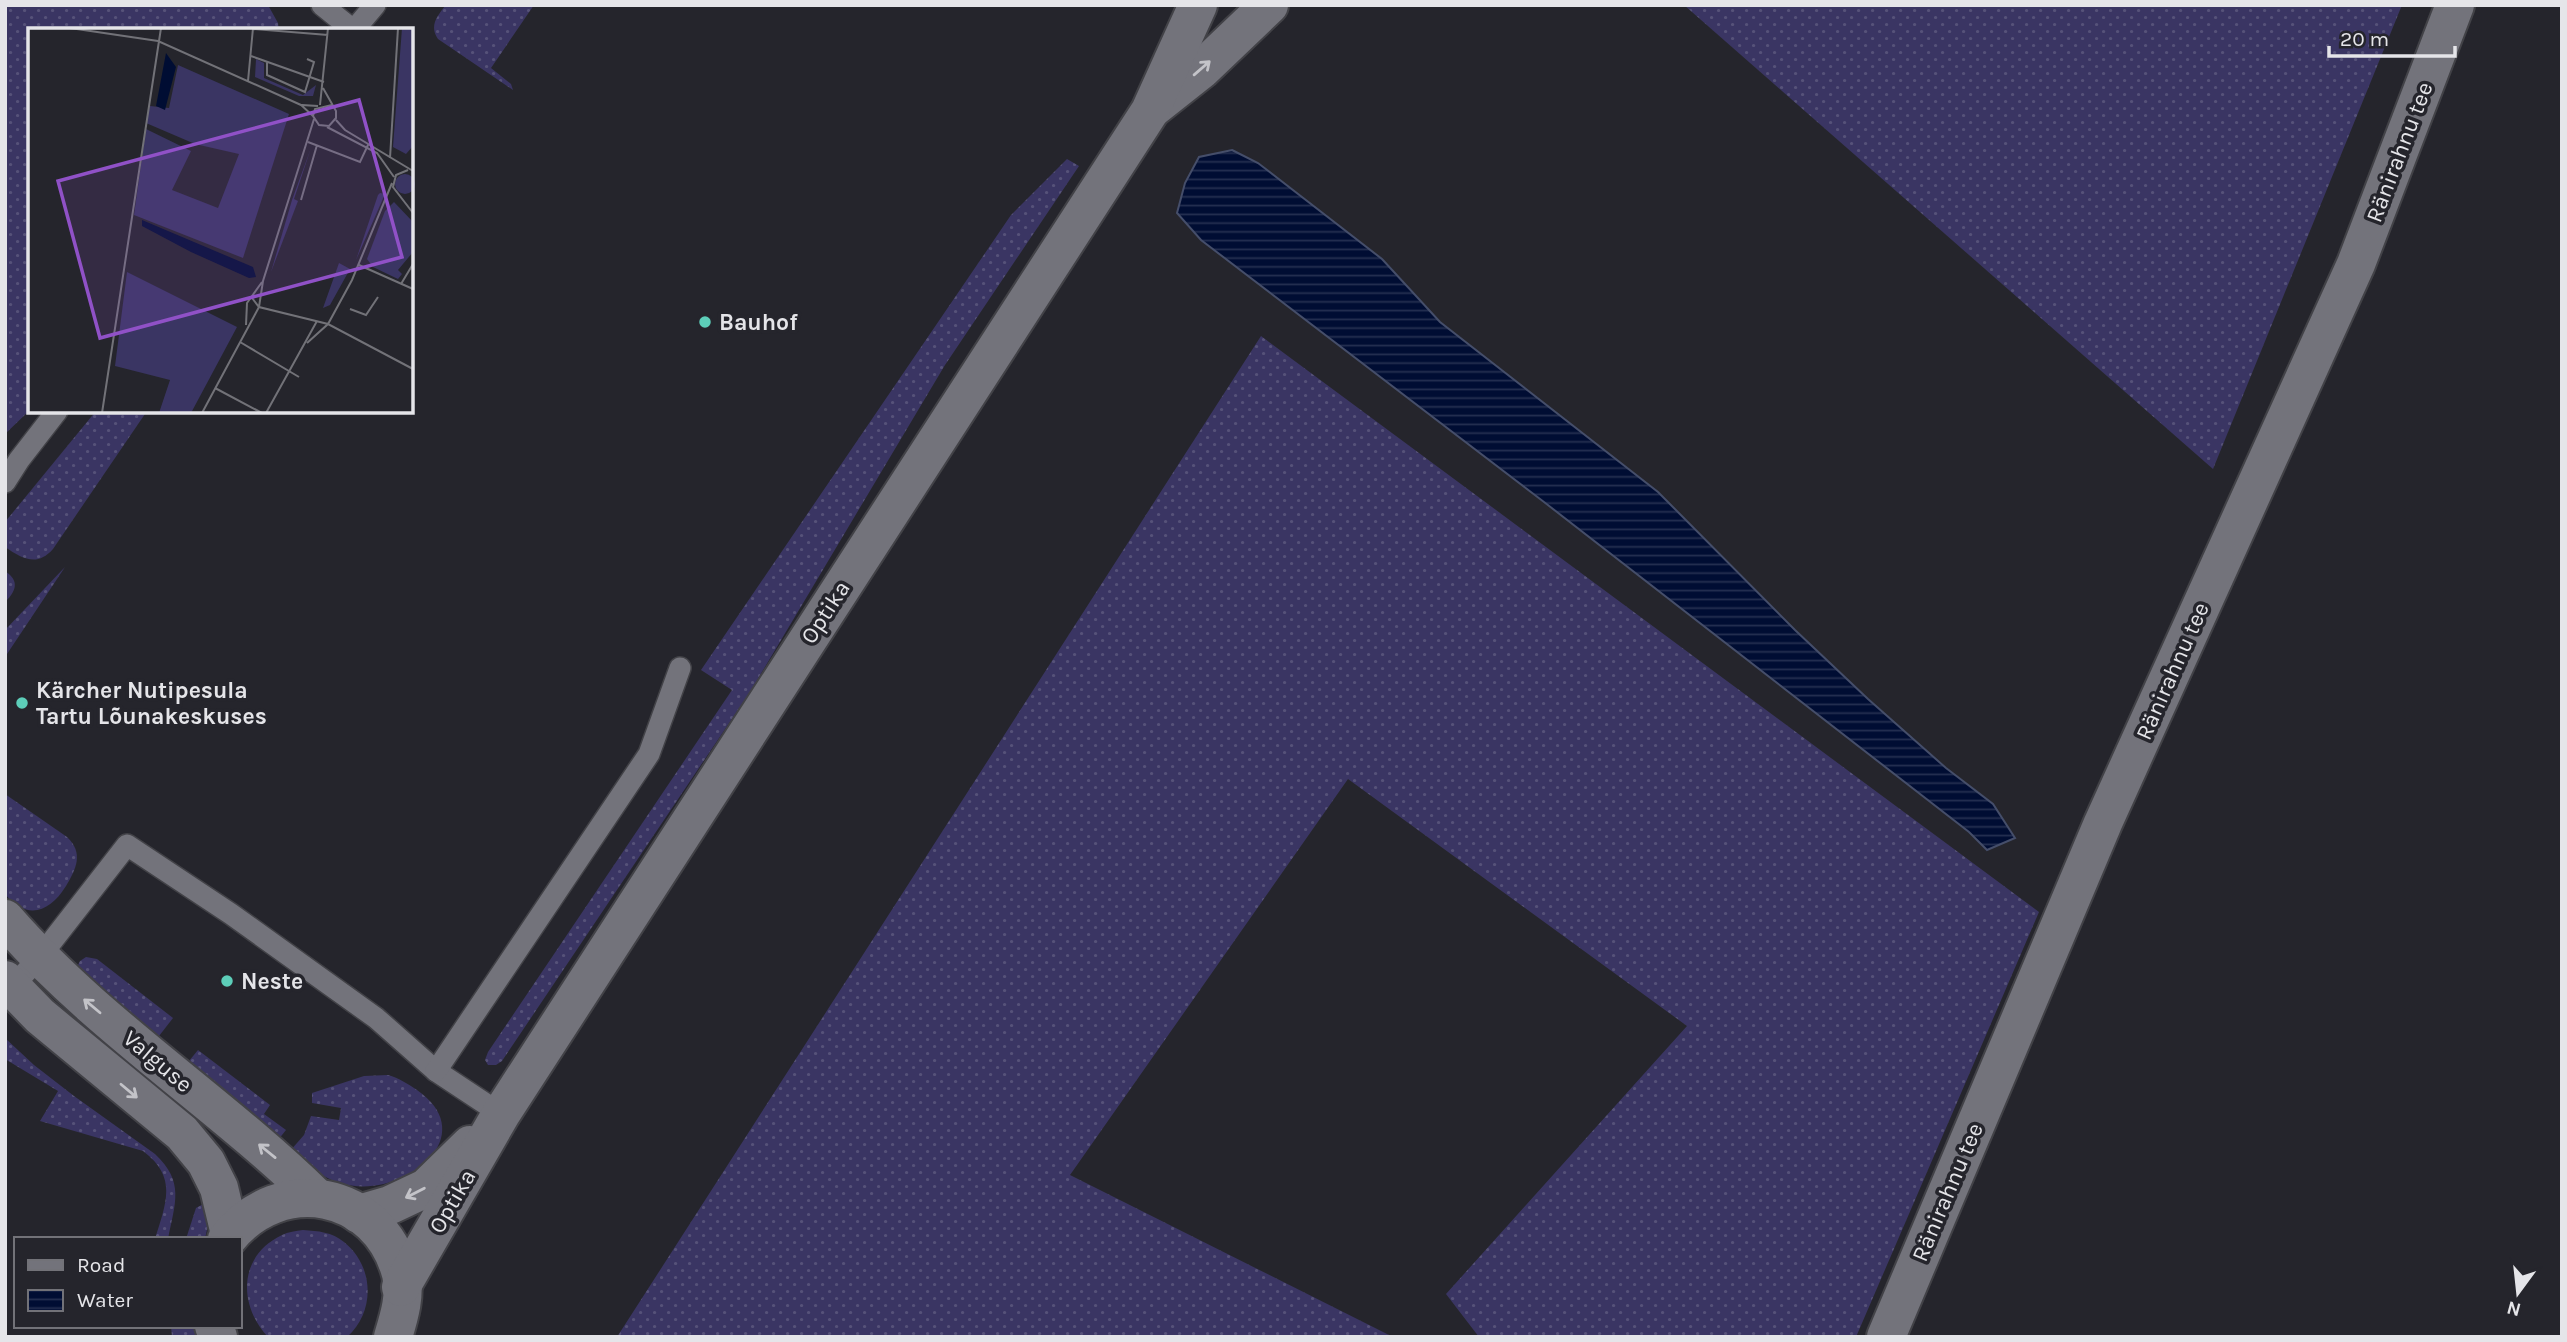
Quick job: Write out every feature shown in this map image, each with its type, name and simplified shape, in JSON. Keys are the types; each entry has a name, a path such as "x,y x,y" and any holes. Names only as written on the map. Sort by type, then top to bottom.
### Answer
{"street":[{"path":"1150,111 1198,5"},
{"path":"1150,111 1202,69 1269,5"},
{"name":"Ränirahnu tee","path":"1886,1337 2103,823 2356,264 2455,5"},
{"name":"Optika","path":"402,1318 465,1180 501,1114 1150,111"},
{"name":"Valguse","path":"5,919 39,958 147,1052 275,1157 317,1198"},
{"name":"Valguse","path":"8,984 40,1016 182,1133 206,1162 219,1188 229,1237"},
{"name":"Optika","path":"359,1214 390,1205 426,1188 501,1114"},
{"path":"229,1237 240,1222 268,1205 295,1198 317,1198 350,1208 373,1224 390,1246 402,1276 402,1318"}],"lane":[{"path":"322,5 351,28"},
{"path":"356,28 375,5"},
{"path":"5,482 12,461 55,413"},
{"path":"436,1071 649,754 680,668"},
{"path":"8,984 39,958 127,845 231,914 376,1018 436,1071 501,1114"}],"shaded area":[{"path":"5,5 268,5 279,28 28,28 28,412 5,434"},
{"path":"446,5 534,5 491,68 511,84 513,90 438,39 434,25"},
{"path":"1684,5 2402,5 2213,469"},
{"path":"1067,159 1079,166 945,365 750,692 502,1061 496,1065 488,1065 485,1060 488,1052 732,690 701,670 1011,215"},
{"path":"1261,336 2039,912 1856,1337 1479,1337 1446,1294 1687,1026 1348,779 1070,1175 1393,1337 617,1337"},
{"path":"94,413 146,413 47,555 30,559 5,547 5,522"},
{"path":"65,567 5,657 5,630"},
{"path":"5,571 13,579 15,586 5,602"},
{"path":"5,794 67,837 77,855 73,873 60,895 38,910 22,908 5,894"},
{"path":"86,957 97,959 173,1018 159,1036 97,987 77,967"},
{"path":"5,1038 74,1096 155,1154 171,1174 174,1184 175,1204 168,1237 156,1237 163,1214 166,1191 161,1171 154,1161 143,1151 40,1121 58,1091 5,1059"},
{"path":"198,1050 270,1105 264,1114 286,1130 278,1140 189,1061"},
{"path":"388,1075 417,1090 436,1108 442,1127 439,1145 427,1161 409,1174 387,1183 364,1186 340,1183 326,1177 290,1151 304,1135 311,1116 339,1120 341,1108 312,1103 312,1093 364,1076"},
{"path":"207,1202 205,1237 187,1237 196,1208"},
{"path":"303,1230 335,1236 354,1252 361,1263 368,1289 367,1302 363,1315 347,1337 268,1337 251,1311 247,1282 257,1255 282,1235"},
{"path":"171,1328 202,1328 205,1337 172,1337"}],"water":[{"path":"1232,150 1258,163 1382,259 1440,322 1658,492 1795,630 1868,699 1946,768 1993,804 2015,838 1987,850 1969,832 1544,502 1201,240 1177,213 1185,183 1199,157"}],"place":[{"name":"Bauhof","path":"705,322"},
{"name":"Kärcher Nutipesula Tartu Lõunakeskuses","path":"22,703"},
{"name":"Neste","path":"227,981"}]}
